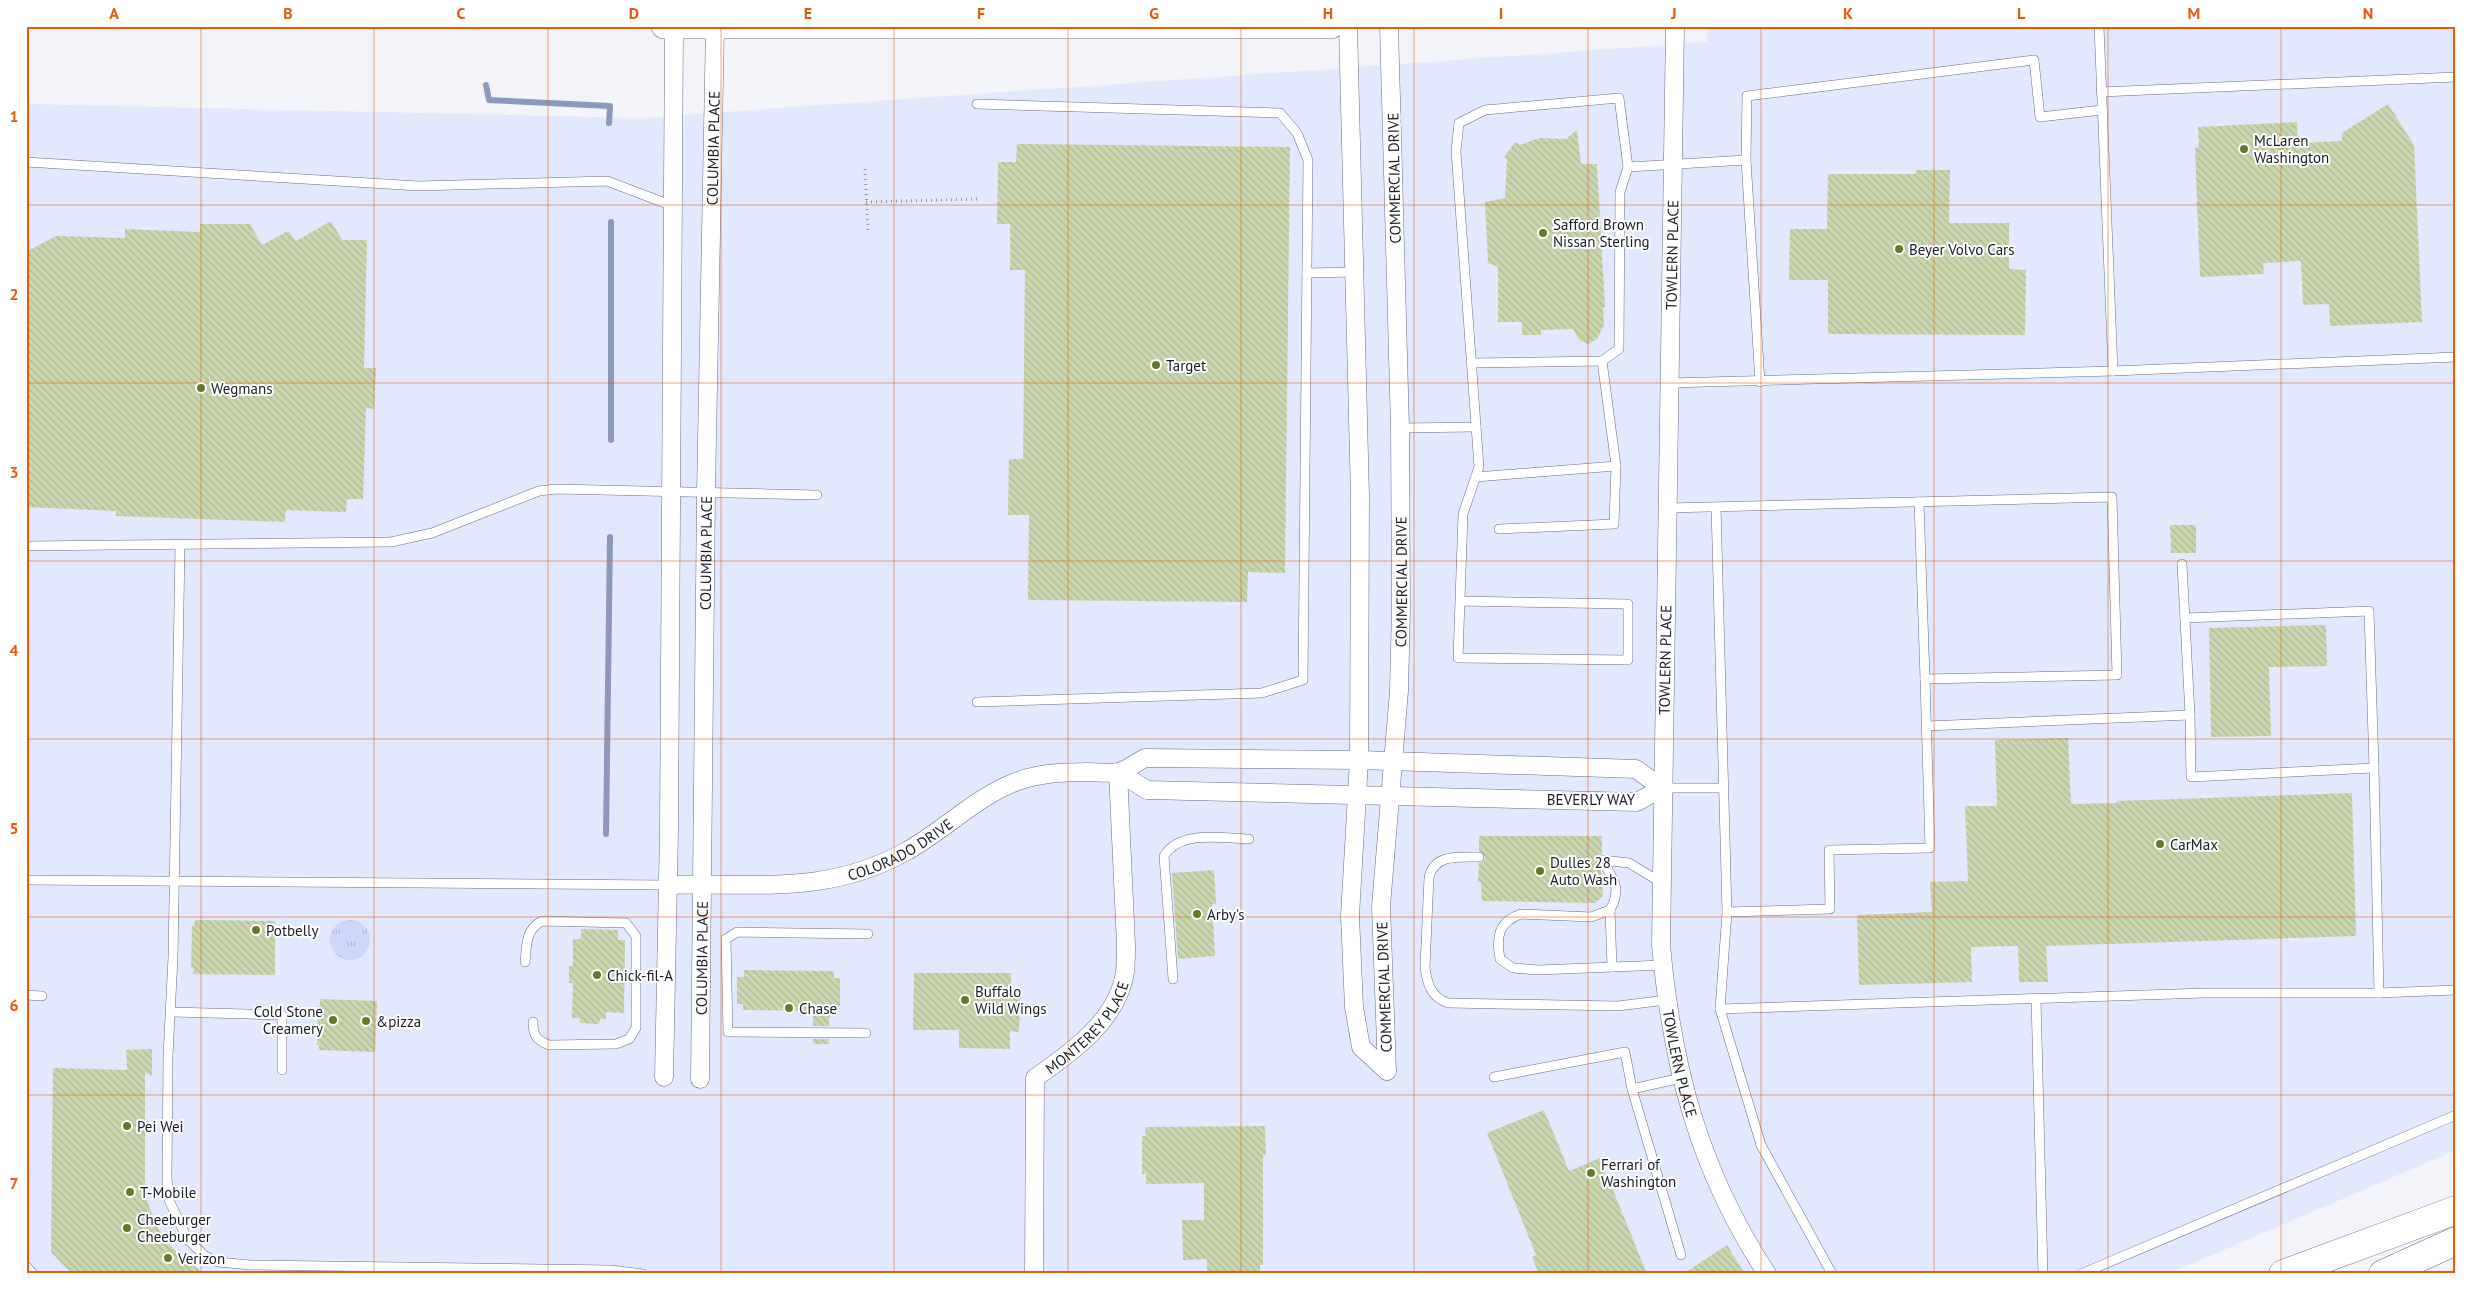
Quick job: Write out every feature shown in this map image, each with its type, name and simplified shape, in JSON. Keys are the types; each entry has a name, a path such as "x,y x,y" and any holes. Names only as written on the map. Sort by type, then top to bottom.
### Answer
{"highway":[{"path":"2283,1274 2456,1210"},
{"path":"2383,1274 2456,1241"}],"main road":[{"path":"664,26 1331,26"}],"street":[{"path":"664,1077 668,885 674,26"},
{"name":"COMMERCIAL DRIVE","path":"1348,26 1356,272 1360,496 1359,760 1350,916 1354,1007 1361,1047 1387,1071 1381,906 1399,691 1401,608 1400,428 1389,26"},
{"name":"TOWLERN PLACE","path":"1676,26 1662,788 1663,965 1666,1000 1681,1078 1690,1111 1711,1169 1735,1220 1767,1274"},
{"name":"COLUMBIA PLACE","path":"700,1078 704,884 706,492 715,27"},
{"name":"COLORADO DRIVE","path":"668,885 787,885 815,882 873,868 931,837 975,805 1013,783 1040,775 1067,772 1118,772 1145,758 1359,760"},
{"name":"BEVERLY WAY","path":"1357,795 1637,802 1662,788 1636,769 1359,760"},
{"path":"1118,772 1147,790 1357,795"},
{"name":"MONTEREY PLACE","path":"1034,1274 1035,1078 1072,1050 1106,1017 1115,1001 1125,972 1126,945 1118,772"}],"lane":[{"path":"2099,26 2114,371"},
{"path":"1760,382 1746,160 1747,96 2034,60 2040,117 2102,110"},
{"path":"2101,92 2456,77"},
{"path":"1460,601 1628,604 1628,660 1458,658 1463,514 1479,467 1456,151 1459,123 1485,110 1619,98 1628,166 1620,192 1619,349 1602,361 1472,363"},
{"path":"977,104 1280,113 1297,133 1308,160 1302,680 1262,693 977,702"},
{"path":"1628,166 1746,160"},
{"path":"26,162 419,186 480,183 607,182 674,206"},
{"path":"1307,272 1356,272"},
{"path":"1669,383 2114,371 2456,357"},
{"path":"1499,529 1614,524 1616,466 1602,361"},
{"path":"1400,428 1476,426"},
{"path":"1476,477 1616,466"},
{"path":"26,546 180,546 392,542 432,533 539,491 556,489 816,495"},
{"path":"1668,508 2112,497 2117,675 1925,680"},
{"path":"1727,912 1830,909 1828,850 1930,848 1919,502"},
{"path":"1716,507 1727,912 1720,1009 1762,1145 1832,1274"},
{"path":"180,546 172,1012 167,1178 169,1200 187,1239 205,1256 218,1262 278,1267 602,1270 643,1274"},
{"path":"2182,564 2192,777 2374,768"},
{"path":"2185,618 2369,611 2379,993"},
{"path":"1926,726 2190,715"},
{"path":"1662,788 1724,788"},
{"path":"1173,979 1164,856 1168,849 1183,840 1205,838 1249,839"},
{"path":"1479,857 1443,859 1431,868 1425,967 1431,992 1439,1000 1448,1003 1618,1006 1666,1000"},
{"path":"1612,967 1610,910 1617,896 1615,881 1602,860 1629,863 1662,883"},
{"path":"26,880 668,885"},
{"path":"1610,910 1591,917 1521,914 1509,918 1501,928 1497,944 1500,959 1513,968 1538,970 1663,965"},
{"path":"525,962 528,935 532,926 542,921 626,923 636,936 636,1028 629,1039 616,1044 549,1045 538,1041 533,1034 533,1022"},
{"path":"866,1033 728,1032 726,940 737,932 868,934"},
{"path":"1720,1009 2204,993 2379,993 2456,990"},
{"path":"26,996 42,996"},
{"path":"2036,998 2043,1274"},
{"path":"172,1012 282,1015 282,1070"},
{"path":"1494,1077 1625,1052 1632,1089 1681,1255"},
{"path":"1632,1089 1681,1078"},
{"path":"2081,1274 2456,1115"},
{"path":"27,1267 33,1274"}],"path":[{"path":"864,169 868,230"},
{"path":"866,202 977,199"}],"shaded area":[{"path":"1707,26 2456,26 2456,1150 2168,1274 26,1274 26,104 641,118 1707,42"}],"green space":[{"path":"350,920 364,926 370,940 364,954 350,960 336,954 330,940 336,926"}],"building":[{"path":"2388,104 2414,145 2422,322 2330,326 2329,304 2303,305 2301,261 2263,263 2264,274 2200,277 2195,148 2199,147 2198,127 2297,122 2298,143 2342,141 2342,133"},
{"name":"Safford Brown Nissan Sterling","path":"1577,130 1581,164 1597,164 1605,307 1603,307 1604,325 1597,339 1588,344 1579,340 1573,329 1541,330 1541,335 1522,335 1522,322 1498,322 1498,267 1488,263 1485,202 1505,198 1507,159 1504,157 1515,142 1520,145 1540,138 1566,139"},
{"name":"Target","path":"1017,144 1290,147 1285,573 1248,572 1247,602 1028,600 1029,515 1008,515 1009,459 1023,459 1025,270 1010,270 1010,224 997,224 998,162 1016,162"},
{"name":"Beyer Volvo Cars","path":"1916,170 1950,170 1949,223 2009,223 2009,269 2026,270 2025,335 1828,334 1828,280 1789,280 1790,229 1827,229 1828,174 1916,174"},
{"name":"Wegmans","path":"331,221 342,240 367,240 364,368 376,368 374,409 366,408 363,499 347,499 346,512 286,510 285,522 116,516 116,511 26,507 26,252 56,236 125,238 125,229 200,232 200,224 250,224 262,245 288,231 296,241"},
{"path":"2170,525 2196,525 2196,553 2171,553"},
{"path":"2326,625 2327,666 2269,667 2271,736 2211,737 2209,628"},
{"name":"CarMax","path":"2068,738 2071,804 2352,793 2356,936 2046,946 2048,982 2019,982 2018,946 1971,947 1972,982 1859,985 1857,915 1932,912 1930,882 1968,881 1965,806 1997,806 1995,740"},
{"name":"Dulles 28 Auto Wash","path":"1479,836 1602,836 1602,854 1596,860 1601,871 1603,896 1595,903 1482,901 1481,882 1478,882 1479,863 1484,861 1485,857 1479,851"},
{"path":"1214,870 1216,904 1212,904 1215,956 1178,959 1172,873"},
{"path":"195,920 275,921 275,975 193,974 194,968 191,968 192,926 194,926"},
{"name":"Chick-fil-A","path":"581,929 618,930 618,940 625,940 624,1013 606,1012 606,1019 600,1019 597,1024 580,1023 580,1018 572,1018 573,983 569,983 569,966 573,966 573,939 581,939"},
{"name":"Chase","path":"744,970 834,971 834,978 840,978 840,1006 834,1005 834,1011 830,1011 829,1026 813,1026 813,1011 743,1010 743,1004 737,1004 737,977 744,977"},
{"path":"914,973 1011,973 1011,998 1020,998 1019,1032 1010,1031 1010,1049 959,1048 959,1030 913,1030"},
{"path":"320,999 377,1001 375,1052 319,1050 319,1045 317,1045 318,1006 320,1006"},
{"path":"813,1039 829,1039 829,1044 813,1044"},
{"path":"152,1049 152,1076 145,1072 145,1195 157,1227 168,1243 181,1256 205,1274 72,1274 51,1252 53,1068 127,1070 126,1050"},
{"path":"1544,1110 1569,1171 1600,1158 1647,1274 1539,1274 1532,1257 1536,1255 1487,1133"},
{"path":"1265,1126 1266,1155 1263,1155 1263,1265 1260,1265 1260,1274 1207,1274 1207,1259 1183,1260 1182,1220 1204,1220 1204,1183 1146,1184 1146,1173 1142,1174 1142,1136 1146,1136 1145,1127"},
{"path":"1727,1245 1745,1274 1683,1274"}],"waterway":[{"path":"486,85 489,100 610,106 609,123"},
{"path":"611,222 611,440"},
{"path":"606,834 610,537"}],"place":[{"name":"McLaren Washington","path":"2244,149"},
{"name":"Safford Brown Nissan Sterling","path":"1543,233"},
{"name":"Beyer Volvo Cars","path":"1899,249"},
{"name":"Target","path":"1156,365"},
{"name":"Wegmans","path":"201,388"},
{"name":"CarMax","path":"2160,844"},
{"name":"Dulles 28 Auto Wash","path":"1540,871"},
{"name":"Arby's","path":"1197,914"},
{"name":"Potbelly","path":"256,930"},
{"name":"Chick-fil-A","path":"597,975"},
{"name":"Buffalo Wild Wings","path":"965,1000"},
{"name":"Chase","path":"789,1008"},
{"name":"Cold Stone Creamery","path":"333,1020"},
{"name":"&pizza","path":"366,1021"},
{"name":"Pei Wei","path":"127,1126"},
{"name":"Ferrari of Washington","path":"1591,1173"},
{"name":"T-Mobile","path":"130,1192"},
{"name":"Cheeburger Cheeburger","path":"127,1228"},
{"name":"Verizon","path":"168,1258"}]}
